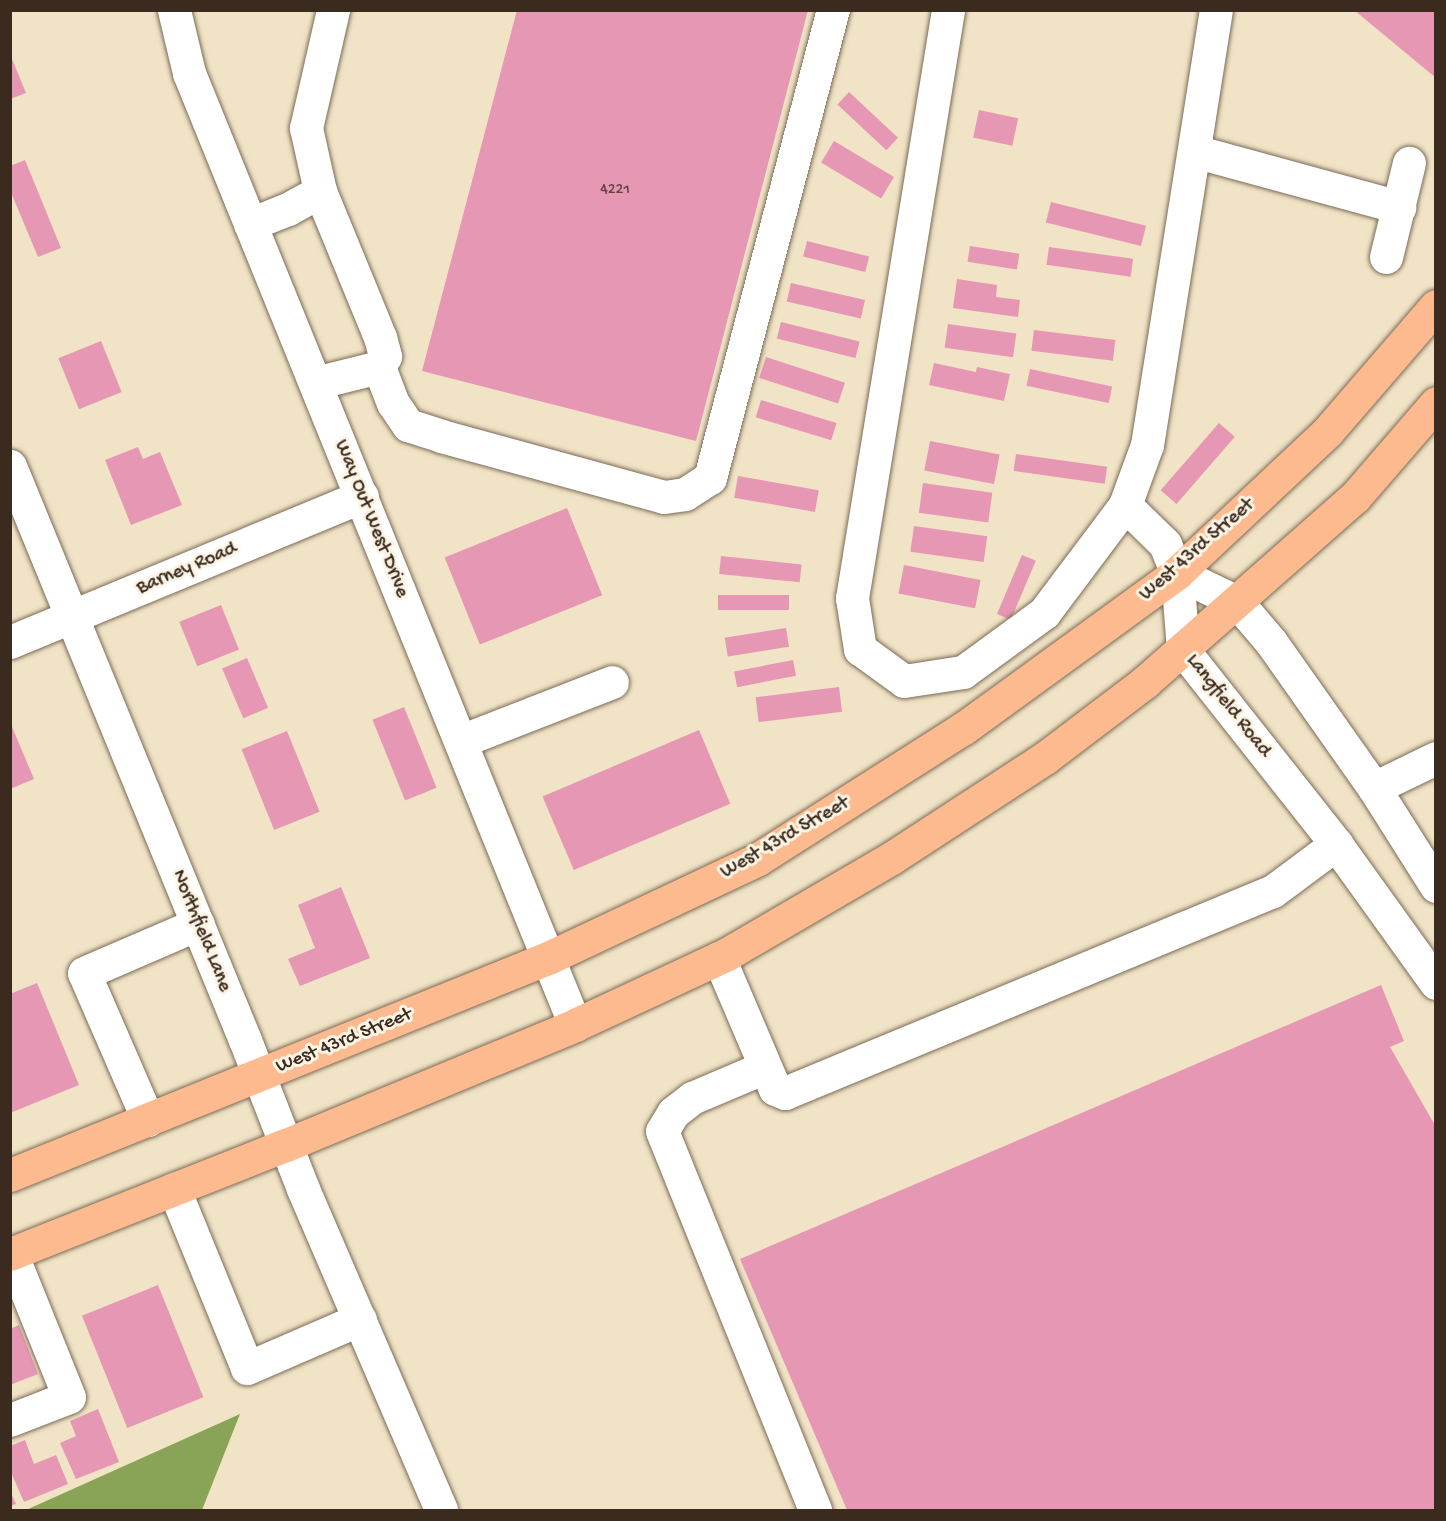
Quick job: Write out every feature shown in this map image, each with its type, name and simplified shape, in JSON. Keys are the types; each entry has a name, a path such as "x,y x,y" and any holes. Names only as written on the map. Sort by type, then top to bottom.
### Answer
{"main road":[{"name":"West 43rd Street","path":"10,1175 549,958 758,859 964,728 1177,573 1328,431 1436,306"},
{"path":"11,1254 286,1144 575,1024 718,958 893,857 1035,764 1145,682 1355,497 1436,403"}],"street":[{"name":"Way Out West Drive","path":"174,10 189,74 575,1024"},
{"path":"315,383 379,367 385,356 380,337 320,191 306,128 333,10"},
{"path":"379,367 393,403 408,425 664,496 685,494 710,478 833,10"},
{"path":"948,10 852,598 860,649 904,681 963,672 1044,613 1125,505 1147,445 1216,10"},
{"path":"1194,151 1399,207"},
{"path":"1386,257 1409,163"},
{"path":"250,224 288,209 320,191"},
{"name":"Northfield Lane","path":"10,466 74,617 286,1144 394,1394 441,1510"},
{"name":"Barney Road","path":"10,642 362,496"},
{"name":"Langfield Road","path":"1125,505 1165,544 1177,573 1183,650 1336,844 1436,983"},
{"path":"1177,573 1237,602 1271,642 1374,788 1424,840 1436,886"},
{"path":"461,741 612,682"},
{"path":"1374,788 1436,758"},
{"path":"718,958 775,1089 785,1093 1273,891 1336,844"},
{"path":"148,1120 84,973 198,924"},
{"path":"765,1067 692,1098 673,1113 662,1131 815,1510"},
{"path":"174,1189 247,1368 360,1319"},
{"path":"10,1420 69,1397 11,1254"}],"green space":[{"path":"240,1414 202,1510 26,1510"}],"building":[{"path":"517,10 808,10 696,441 422,371"},
{"path":"1354,10 1436,10 1436,78"},
{"path":"10,54 26,93 10,99"},
{"path":"849,92 898,138 886,150 837,104"},
{"path":"979,110 1018,118 1012,146 973,137"},
{"path":"834,141 894,177 881,198 821,162"},
{"path":"25,160 61,248 38,257 10,190 10,166"},
{"path":"1051,202 1146,226 1141,246 1046,222"},
{"path":"807,241 869,256 865,272 803,257"},
{"path":"970,246 1019,254 1017,270 967,262"},
{"path":"1049,247 1133,259 1131,277 1046,265"},
{"path":"957,279 997,285 996,297 1020,300 1018,317 953,308"},
{"path":"791,283 865,300 861,319 787,302"},
{"path":"781,322 860,342 855,358 777,338"},
{"path":"948,324 1016,334 1013,357 945,348"},
{"path":"1034,330 1115,340 1113,361 1031,351"},
{"path":"101,341 122,392 79,409 58,358"},
{"path":"766,357 845,383 838,404 759,378"},
{"path":"934,363 976,372 977,367 1010,374 1004,401 929,385"},
{"path":"1030,369 1112,386 1109,403 1026,386"},
{"path":"761,400 837,423 831,440 756,417"},
{"path":"1219,423 1235,437 1176,504 1161,490"},
{"path":"930,441 1000,455 994,484 924,470"},
{"path":"138,447 143,459 160,452 182,505 131,525 105,460"},
{"path":"1016,454 1107,467 1105,484 1014,471"},
{"path":"738,476 819,490 815,512 734,498"},
{"path":"923,483 992,493 988,522 919,513"},
{"path":"567,508 602,595 480,645 445,557"},
{"path":"914,526 987,536 984,562 910,552"},
{"path":"1022,555 1036,561 1011,620 997,614"},
{"path":"721,556 802,564 800,582 719,574"},
{"path":"904,565 981,580 975,608 898,593"},
{"path":"718,595 789,595 789,610 718,610"},
{"path":"221,605 239,650 197,666 179,622"},
{"path":"786,628 789,647 728,656 725,638"},
{"path":"247,658 268,708 243,718 222,669"},
{"path":"793,660 796,676 737,687 734,671"},
{"path":"839,687 842,712 759,722 756,697"},
{"path":"404,707 437,788 405,800 372,720"},
{"path":"10,722 34,779 10,789"},
{"path":"699,730 730,804 574,870 543,796"},
{"path":"287,731 320,812 274,830 242,749"},
{"path":"341,887 370,958 300,986 288,959 315,948 298,905"},
{"path":"37,983 79,1085 10,1113 10,994"},
{"path":"1381,985 1404,1041 1390,1047 1436,1127 1436,1510 847,1510 740,1259"},
{"path":"158,1285 203,1397 127,1428 82,1316"},
{"path":"19,1325 38,1374 10,1385 10,1329"},
{"path":"98,1409 119,1462 76,1479 60,1443 76,1436 70,1421"},
{"path":"25,1440 34,1464 56,1455 68,1484 24,1502 10,1470 10,1446"},
{"path":"10,1491 16,1504 10,1506"}]}
